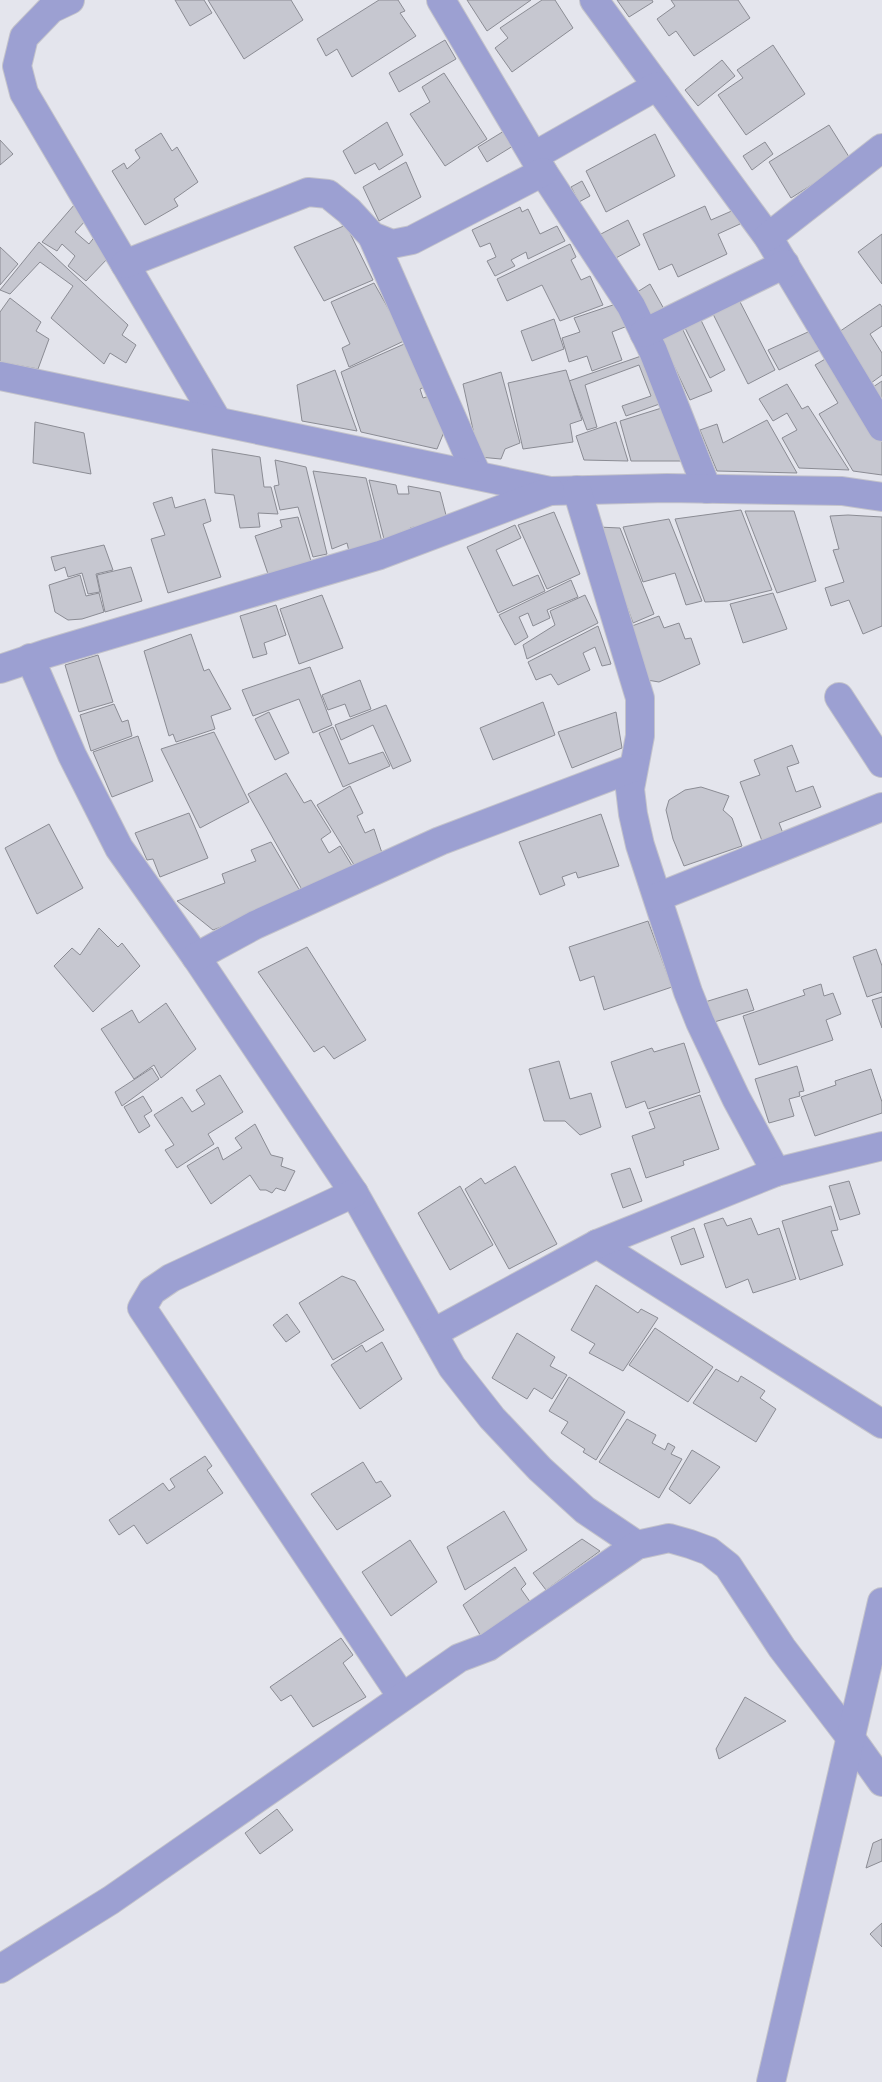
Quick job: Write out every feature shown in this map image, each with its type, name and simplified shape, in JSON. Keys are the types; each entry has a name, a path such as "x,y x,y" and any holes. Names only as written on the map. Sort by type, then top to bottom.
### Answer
{"street":[{"path":"70,0 51,9 24,37 18,66 24,92 217,420"},
{"path":"441,0 539,164 631,306 653,351 707,488"},
{"path":"594,0 768,237 882,427"},
{"path":"372,236 392,244 412,240 539,164 657,86"},
{"path":"768,237 882,148"},
{"path":"125,264 308,192 328,194 350,211 372,236 477,475"},
{"path":"644,333 785,264"},
{"path":"0,376 550,491 707,488 842,491 882,497"},
{"path":"577,490 640,698 640,736 630,789 640,845 688,992 700,1022 736,1098 776,1172"},
{"path":"0,669 30,658 380,555 550,491"},
{"path":"30,658 72,755 119,848 196,957 354,1193 452,1367 492,1418 540,1469 585,1510 637,1545"},
{"path":"840,697 882,763"},
{"path":"196,957 255,926 440,841 633,768"},
{"path":"658,897 882,807"},
{"path":"432,1333 598,1244 776,1172 882,1146"},
{"path":"354,1193 171,1278 152,1291 142,1308 402,1697"},
{"path":"598,1244 882,1424"},
{"path":"0,1970 111,1900 458,1658 488,1647 637,1545 669,1538 709,1551 728,1566 782,1648 882,1782"},
{"path":"771,2082 882,1602"}],"building":[{"path":"175,0 204,0 212,13 190,26"},
{"path":"208,0 291,0 303,20 244,59"},
{"path":"379,0 398,0 405,11 400,13 416,36 352,77 337,49 326,56 317,39"},
{"path":"467,0 531,0 487,31"},
{"path":"542,0 555,0 573,28 512,72 495,48 508,38 500,28"},
{"path":"617,0 652,0 653,2 629,17"},
{"path":"671,0 738,0 750,18 694,56 676,31 669,36 657,19 675,6"},
{"path":"445,40 456,59 399,92 389,73"},
{"path":"773,45 805,94 746,135 718,95 743,78 737,70"},
{"path":"722,60 735,76 698,106 685,90"},
{"path":"444,73 487,139 445,166 410,114 430,102 422,87"},
{"path":"387,122 403,155 379,170 375,163 355,174 343,151"},
{"path":"829,125 851,160 791,198 769,162"},
{"path":"504,131 513,146 487,162 478,147"},
{"path":"161,133 172,151 177,147 198,182 174,199 178,206 145,225 112,171 124,163 127,169 140,158 135,150"},
{"path":"655,134 675,176 606,212 586,171"},
{"path":"0,140 13,154 0,165"},
{"path":"765,142 773,154 752,170 743,156"},
{"path":"406,162 421,197 379,221 363,187"},
{"path":"582,181 590,196 579,202 571,187"},
{"path":"75,204 87,219 75,232 89,244 96,235 109,257 86,281 68,266 75,256 62,244 57,251 42,242"},
{"path":"705,206 711,220 734,210 740,224 718,234 727,254 678,277 672,264 659,270 643,234"},
{"path":"520,207 522,212 528,209 540,234 557,226 565,241 528,259 526,252 511,260 515,266 495,276 487,261 496,257 490,243 480,247 472,230"},
{"path":"628,220 640,245 614,259 599,235"},
{"path":"346,225 373,280 324,301 294,247"},
{"path":"882,234 882,284 858,252"},
{"path":"39,242 128,325 122,335 136,345 126,363 110,353 104,364 51,318 73,286 40,262 10,294 0,290"},
{"path":"570,244 576,257 571,260 581,280 590,276 603,305 560,321 542,285 507,301 497,279"},
{"path":"0,247 18,264 0,285"},
{"path":"374,283 406,340 349,367 342,348 350,344 331,302"},
{"path":"650,284 664,309 647,318 634,294"},
{"path":"737,296 775,370 748,384 711,310"},
{"path":"10,298 41,322 36,331 49,339 38,369 0,362 0,312"},
{"path":"622,302 630,325 612,332 622,360 592,371 587,356 569,362 562,338 580,332 574,318"},
{"path":"880,304 882,307 882,326 870,334 882,353 882,375 867,386 833,336"},
{"path":"699,316 725,370 710,378 683,324"},
{"path":"554,319 564,349 532,361 521,331"},
{"path":"682,328 712,391 690,400 660,336"},
{"path":"808,332 822,349 779,370 768,350"},
{"path":"411,341 429,385 420,389 423,398 436,394 444,432 437,449 361,432 341,372"},
{"path":"647,354 665,402 626,416 622,406 651,396 639,365 585,385 597,427 587,430 569,381"},
{"path":"827,358 882,442 882,475 853,471 819,414 838,403 815,365"},
{"path":"335,370 357,431 302,421 297,385"},
{"path":"566,370 582,420 570,424 573,442 523,449 508,383"},
{"path":"501,372 520,443 505,449 501,459 479,457 463,384"},
{"path":"882,381 882,406 870,389"},
{"path":"787,384 802,409 808,406 849,470 799,468 782,438 797,430 787,413 773,421 759,399"},
{"path":"668,406 691,461 631,461 620,421"},
{"path":"767,420 797,473 717,471 700,430 717,424 723,443"},
{"path":"35,422 84,433 91,474 33,463"},
{"path":"616,422 628,461 584,460 576,436"},
{"path":"212,449 260,457 264,487 271,487 278,514 258,513 260,527 240,528 234,495 215,493"},
{"path":"275,460 306,467 327,554 313,557 298,507 280,510 274,486 279,485"},
{"path":"313,471 366,478 382,542 349,551 347,543 332,549"},
{"path":"369,480 396,485 398,494 409,494 408,486 440,492 447,519 410,528 412,534 385,543"},
{"path":"172,497 175,508 205,499 211,521 203,524 221,577 168,593 151,539 165,535 153,503"},
{"path":"741,510 772,590 727,601 705,602 675,519"},
{"path":"745,511 794,511 816,581 777,593"},
{"path":"554,512 580,574 547,589 518,525"},
{"path":"830,516 882,517 882,626 863,634 849,600 831,606 825,588 844,582 833,550 839,549"},
{"path":"298,517 311,561 268,574 255,536 282,527 280,520"},
{"path":"669,519 702,601 686,605 675,573 643,582 623,527"},
{"path":"515,525 521,538 496,550 513,586 538,575 545,591 498,613 467,547"},
{"path":"598,527 620,528 654,614 633,623"},
{"path":"104,545 113,570 96,574 100,592 88,594 82,573 68,577 65,567 55,571 51,557"},
{"path":"131,567 142,601 105,612 97,575"},
{"path":"80,575 86,596 99,593 104,612 82,619 68,620 55,612 49,585"},
{"path":"571,580 578,597 547,610 550,618 533,626 528,613 519,617 528,637 515,645 499,615"},
{"path":"773,593 787,629 743,643 730,604"},
{"path":"322,595 343,648 299,664 280,609"},
{"path":"585,595 598,623 527,659 523,645 555,625 550,611"},
{"path":"276,605 286,635 264,643 267,654 253,658 240,616"},
{"path":"659,616 664,628 679,623 685,639 691,638 700,664 659,682 647,680 632,626"},
{"path":"598,626 611,664 602,666 595,647 583,653 590,670 558,685 551,674 536,680 528,662"},
{"path":"191,634 204,671 209,669 231,709 211,716 215,729 176,742 173,734 169,736 144,651"},
{"path":"98,655 113,702 79,712 65,665"},
{"path":"310,667 332,725 313,733 299,699 253,716 242,690"},
{"path":"360,680 371,709 350,717 345,704 328,710 322,695"},
{"path":"543,702 555,735 493,760 480,728"},
{"path":"114,704 122,722 128,720 132,736 91,751 80,715"},
{"path":"386,705 411,761 393,769 373,725 341,740 335,725"},
{"path":"269,712 289,753 275,760 255,719"},
{"path":"616,712 622,748 572,768 558,732"},
{"path":"333,727 349,764 383,752 390,766 343,787 319,733"},
{"path":"214,732 249,802 200,828 161,749"},
{"path":"138,736 153,781 112,797 93,752"},
{"path":"792,745 799,763 787,767 796,792 813,786 821,807 779,823 786,841 765,849 740,782 760,775 754,760"},
{"path":"286,773 304,803 311,800 331,832 321,839 329,853 340,846 354,869 305,895 248,794"},
{"path":"350,786 363,813 357,816 365,833 374,829 383,856 356,868 317,805"},
{"path":"701,787 729,796 723,810 732,818 742,846 684,866 673,839 666,810 669,800 685,790"},
{"path":"189,813 208,858 160,877 153,859 147,860 135,833"},
{"path":"601,814 619,866 578,878 576,872 562,877 565,885 540,895 519,842"},
{"path":"49,824 83,888 37,914 5,848"},
{"path":"271,842 303,896 213,930 177,901 225,883 222,874 256,861 251,850"},
{"path":"648,921 672,987 604,1010 594,976 580,981 569,947"},
{"path":"99,928 118,947 122,943 140,966 93,1012 54,966 72,948 80,955"},
{"path":"307,947 366,1040 334,1059 324,1046 314,1052 258,972"},
{"path":"876,949 882,966 882,992 867,997 853,957"},
{"path":"821,984 824,996 833,993 841,1014 826,1020 833,1040 759,1065 743,1016 805,995 803,990"},
{"path":"747,989 754,1010 711,1023 705,1002"},
{"path":"882,997 882,1028 872,1000"},
{"path":"166,1003 196,1049 161,1078 154,1065 134,1079 101,1029 132,1010 139,1023"},
{"path":"684,1043 700,1092 648,1109 645,1101 626,1108 611,1062 652,1048 654,1052"},
{"path":"559,1061 570,1099 591,1093 601,1127 580,1135 565,1121 544,1121 529,1069"},
{"path":"797,1066 804,1091 799,1092 800,1096 789,1099 794,1116 769,1123 755,1079"},
{"path":"152,1068 159,1079 122,1106 115,1092"},
{"path":"871,1069 882,1102 882,1113 815,1136 801,1097 836,1085 835,1081"},
{"path":"220,1075 243,1112 208,1134 214,1144 177,1168 165,1150 174,1145 154,1115 182,1097 192,1112 205,1104 196,1090"},
{"path":"700,1095 719,1149 683,1161 684,1165 646,1178 632,1136 655,1128 649,1112"},
{"path":"143,1096 152,1111 144,1116 150,1126 139,1133 124,1107"},
{"path":"255,1124 271,1155 283,1158 281,1166 295,1171 285,1191 276,1188 272,1193 260,1190 250,1175 211,1204 187,1166 218,1147 223,1160 242,1148 235,1138"},
{"path":"515,1166 557,1244 509,1269 465,1189 481,1178 485,1184"},
{"path":"630,1168 642,1201 623,1208 611,1174"},
{"path":"849,1181 860,1214 840,1220 829,1186"},
{"path":"460,1186 493,1245 450,1270 418,1213"},
{"path":"831,1206 838,1230 831,1231 843,1265 800,1280 782,1221"},
{"path":"723,1218 727,1226 751,1218 758,1235 779,1228 796,1279 753,1293 748,1279 726,1288 704,1224"},
{"path":"694,1228 704,1257 681,1265 671,1237"},
{"path":"342,1276 355,1281 384,1330 333,1360 299,1303"},
{"path":"596,1285 638,1313 641,1309 658,1318 623,1371 589,1353 595,1344 571,1330"},
{"path":"287,1314 300,1332 286,1342 273,1325"},
{"path":"655,1328 713,1367 688,1402 629,1365"},
{"path":"517,1333 555,1357 550,1366 567,1375 552,1399 534,1388 527,1399 492,1378"},
{"path":"382,1342 402,1379 360,1409 331,1365 362,1345 366,1352"},
{"path":"716,1369 738,1382 741,1376 765,1391 760,1398 776,1409 756,1442 693,1403"},
{"path":"569,1377 625,1412 596,1460 583,1452 585,1449 561,1433 568,1422 549,1411"},
{"path":"627,1419 656,1435 652,1443 665,1450 668,1443 675,1447 671,1454 682,1459 659,1498 599,1462"},
{"path":"692,1450 720,1467 690,1504 669,1489"},
{"path":"205,1456 212,1466 207,1470 223,1493 147,1544 134,1525 119,1535 109,1520 163,1483 169,1491 175,1487 170,1479"},
{"path":"363,1462 376,1483 381,1481 391,1496 337,1530 311,1494"},
{"path":"504,1511 527,1550 465,1590 447,1547"},
{"path":"582,1539 600,1551 546,1590 533,1573"},
{"path":"410,1540 437,1582 391,1616 362,1572"},
{"path":"515,1567 526,1584 521,1589 533,1606 483,1640 463,1605"},
{"path":"341,1638 353,1655 343,1663 366,1697 313,1727 291,1695 281,1701 270,1687"},
{"path":"745,1697 786,1721 719,1759 716,1749"},
{"path":"277,1809 293,1830 260,1854 245,1833"},
{"path":"882,1839 882,1861 866,1868 873,1843"},
{"path":"882,1923 882,1947 870,1934"}]}
